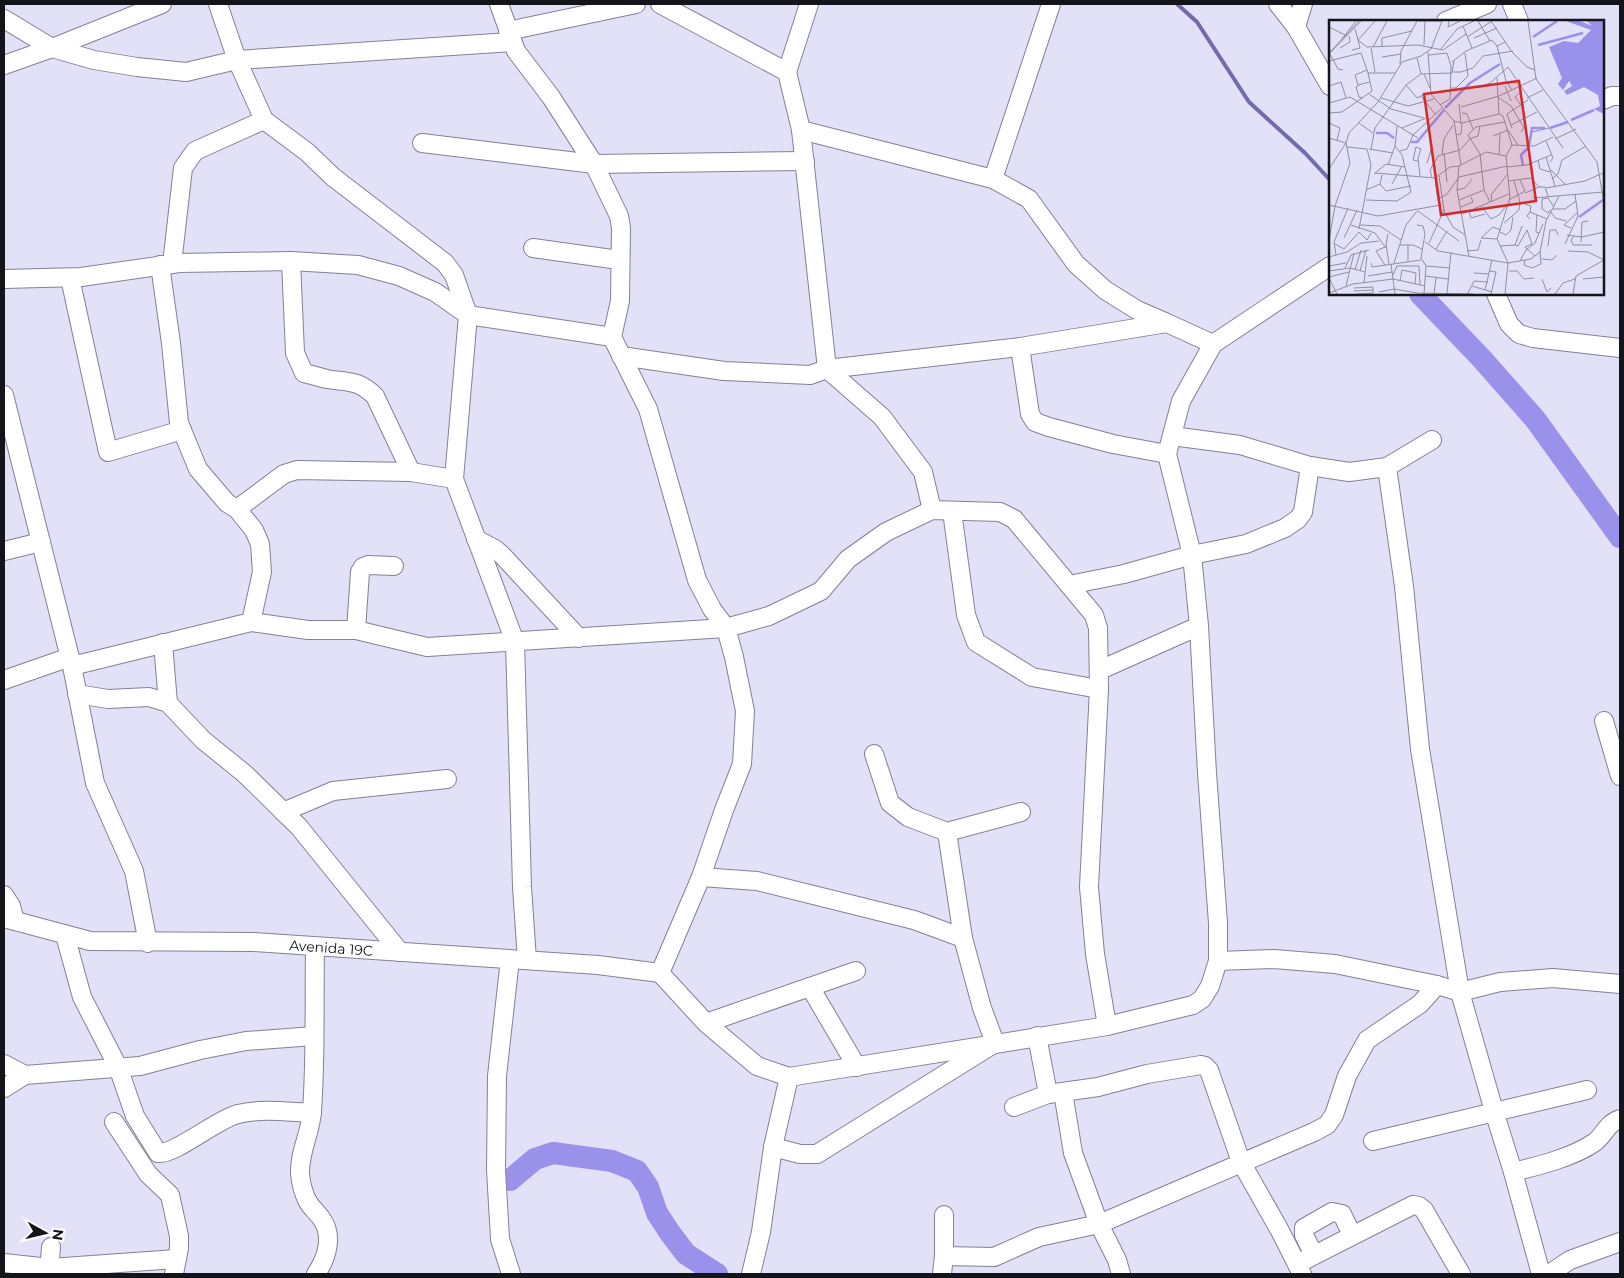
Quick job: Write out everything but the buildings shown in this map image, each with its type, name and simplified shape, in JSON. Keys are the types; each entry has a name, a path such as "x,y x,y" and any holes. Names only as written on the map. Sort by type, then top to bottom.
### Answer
{"street":[{"path":"4,65 52,48 131,9 162,4"},
{"path":"218,4 237,60 264,120 307,152 333,177 445,263 454,275 468,315 454,479 515,642 522,887 519,960 497,1076 496,1170 500,1239 511,1274"},
{"path":"499,4 516,51 551,97 594,164 619,216 621,228 619,260 620,301 612,337 648,409 697,580 712,609 726,628 734,657 745,711 742,764 701,877 660,974 706,1023 757,1066 789,1076 857,1067 1107,1026 1193,1005 1202,999 1210,986 1218,961 1218,923 1199,626 1192,556 1167,454 1181,402 1213,344 1329,267"},
{"path":"4,19 52,48 94,60 186,72 237,60 510,36 636,4"},
{"path":"660,4 787,72"},
{"path":"809,4 787,72 801,130 826,370 882,417 923,472 932,510"},
{"path":"993,179 1051,4"},
{"path":"1278,4 1296,26 1329,84"},
{"path":"1296,26 1302,4"},
{"path":"1448,20 1487,4"},
{"path":"1512,4 1519,20"},
{"path":"1604,100 1612,96 1620,96"},
{"path":"251,622 262,572 260,544 254,530 198,469 179,423 166,265 183,168 195,151 264,120"},
{"path":"801,130 993,179 1029,199 1076,264 1104,290 1138,310 1213,344"},
{"path":"422,143 594,164 805,161"},
{"path":"533,248 619,260"},
{"path":"291,261 295,353 304,373 328,379 350,381 365,386 375,396 411,472"},
{"path":"4,279 70,278 166,265 291,261 358,265 398,276 434,292 468,315 612,337"},
{"path":"70,278 108,452 182,430"},
{"path":"1496,295 1509,324 1519,334 1534,338 1620,348"},
{"path":"621,356 724,371 810,376 826,370 1020,347 1166,323"},
{"path":"1020,347 1030,414 1035,422 1113,444 1167,454"},
{"path":"4,395 71,662 95,783 134,871 148,943"},
{"path":"1172,436 1240,445 1310,466 1349,472 1386,467 1432,440"},
{"path":"1069,585 1124,574 1246,544 1285,528 1298,519 1302,512 1310,466"},
{"path":"1386,467 1404,586 1420,749 1460,992 1541,1274"},
{"path":"236,509 284,474 297,470 411,472 454,479"},
{"path":"4,680 71,662 251,622 308,630 356,630 427,646 726,628 768,616 820,591 848,559 863,548 886,532 932,510 1000,512 1014,519 1094,615 1098,628 1100,670 1089,887 1095,954 1107,1026"},
{"path":"952,511 966,615 976,642 1032,677 1099,689"},
{"path":"476,539 502,555 579,638"},
{"path":"4,551 41,542"},
{"path":"356,630 360,572 363,567 368,565 394,566"},
{"path":"1100,670 1199,626"},
{"path":"163,643 168,703"},
{"path":"78,694 108,699 149,697 168,703 203,740 245,774 299,826 400,952"},
{"path":"1604,721 1620,776"},
{"path":"874,754 890,803 908,816 947,832 1021,812"},
{"path":"283,812 333,791 447,779"},
{"path":"947,832 963,938 982,1008 995,1043"},
{"path":"701,877 757,881 914,920 963,938"},
{"path":"4,896 11,906 9,919"},
{"name":"Avenida 19C","path":"9,919 90,941 148,943 252,942 598,965 660,974"},
{"path":"65,935 82,997 118,1067 135,1116 158,1153 168,1152 236,1114 258,1110 312,1113"},
{"path":"315,947 312,1113 300,1173 307,1202 323,1219 329,1236 322,1266 316,1274"},
{"path":"1218,961 1274,959 1335,964 1437,985 1460,992 1500,982 1553,978 1620,984"},
{"path":"706,1023 856,971"},
{"path":"944,1256 994,1257 1039,1237 1099,1224 1327,1125 1334,1115 1347,1076 1367,1040 1420,1004 1437,985"},
{"path":"810,986 857,1067"},
{"path":"4,1088 24,1075 140,1066 200,1050 246,1041 314,1036"},
{"path":"1037,1036 1056,1093 1073,1154 1099,1224 1117,1260 1121,1274"},
{"path":"773,1147 800,1154 818,1154 995,1043"},
{"path":"4,1064 24,1075"},
{"path":"1014,1106 1056,1093 1098,1088 1148,1074 1200,1065 1205,1066 1209,1070 1241,1162 1300,1269 1314,1255 1413,1206 1419,1206 1424,1210 1461,1274"},
{"path":"751,1274 761,1232 773,1147 789,1076"},
{"path":"1373,1140 1587,1090"},
{"path":"1513,1172 1542,1165 1583,1149 1596,1141 1613,1121 1620,1119"},
{"path":"4,1264 49,1271 175,1266 180,1248 170,1195 148,1174 114,1122"},
{"path":"1314,1255 1304,1235 1304,1228 1332,1212 1342,1214 1352,1236"},
{"path":"942,1274 944,1215"},
{"path":"1549,1274 1570,1260 1620,1242"},
{"path":"49,1271 51,1247"}],"waterway":[{"path":"1177,4 1197,22 1249,102 1305,153 1329,179"},
{"path":"1421,295 1482,359 1535,419 1620,537"},
{"path":"510,1180 535,1159 553,1153 612,1161 637,1171 648,1187 657,1213 686,1254 717,1274"}]}
